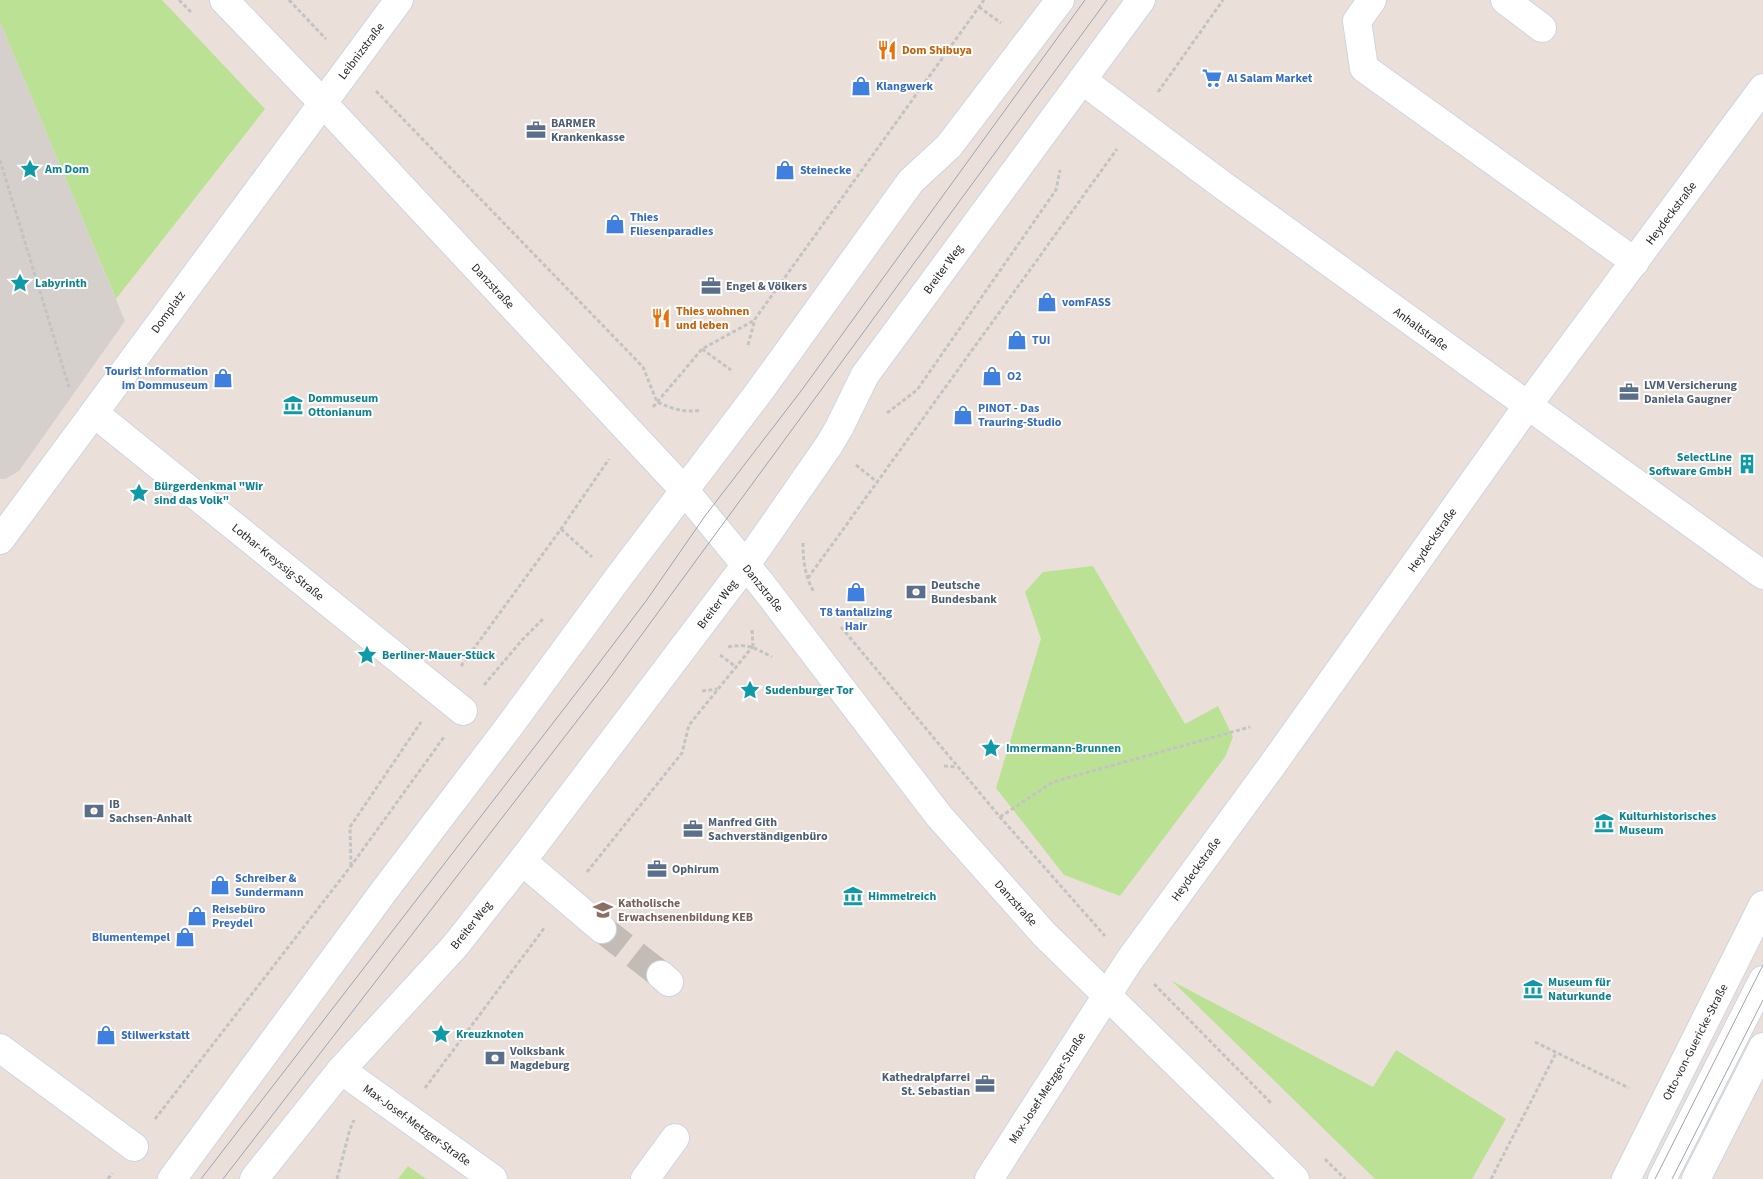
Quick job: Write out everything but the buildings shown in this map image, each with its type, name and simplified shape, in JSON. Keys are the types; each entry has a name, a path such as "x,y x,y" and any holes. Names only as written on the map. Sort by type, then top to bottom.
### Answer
{"street":[{"name":"Danzstraße","path":"224,0 322,102 685,491 763,586 939,816 1044,934 1295,1179"},
{"name":"Leibnizstraße","path":"322,102 399,0"},
{"path":"172,1179 384,891 759,392 910,180 949,146 1060,0"},
{"name":"Breiter Weg","path":"254,1179 341,1070 455,946 522,861 745,566 840,428 865,375 1141,0"},
{"path":"1372,0 1357,21 1364,68 1634,262"},
{"path":"1505,0 1542,28"},
{"name":"Anhaltstraße","path":"1082,80 1478,371 1763,575"},
{"name":"Heydeckstraße","path":"1107,996 1130,961 1273,764 1528,405 1763,88"},
{"name":"Domplatz","path":"4,526 94,413 322,102"},
{"name":"Lothar-Kreyssig-Straße","path":"94,413 463,711"},
{"path":"522,861 602,929"},
{"name":"Otto-von-Guericke-Straße","path":"1626,1179 1763,905"},
{"path":"1662,1179 1763,980"},
{"name":"Max-Josef-Metzger-Straße","path":"989,1179 1107,996"},
{"path":"1696,1179 1763,1047"},
{"path":"0,1048 134,1147"},
{"name":"Max-Josef-Metzger-Straße","path":"341,1070 492,1179"},
{"path":"645,1179 675,1138"}],"path":[{"path":"289,0 328,41"},
{"path":"747,348 755,320 984,0"},
{"path":"1158,92 1223,0"},
{"path":"979,7 1005,26"},
{"path":"374,89 643,367 657,402 674,410 689,412 706,409"},
{"path":"807,578 1119,146"},
{"path":"0,160 69,387"},
{"path":"883,416 917,390 1056,190 1062,163"},
{"path":"598,550 592,558 561,529 607,462 702,348 755,320"},
{"path":"702,348 734,372"},
{"path":"851,461 877,482"},
{"path":"804,535 803,555 807,578 818,598"},
{"path":"134,1147 351,866 463,711 522,640 548,614"},
{"path":"839,624 1000,817 1098,929"},
{"path":"716,653 736,667 752,646 738,645 720,648"},
{"path":"702,691 718,689"},
{"path":"1000,817 1053,782 1250,728"},
{"path":"1152,982 1275,1108"},
{"path":"1535,1042 1629,1088"},
{"path":"1491,1179 1556,1053"},
{"path":"337,1179 354,1120"},
{"path":"1324,1158 1345,1179"}],"green space":[{"path":"0,0 162,0 265,109 116,299 0,22"},
{"path":"1093,566 1185,724 1218,706 1233,737 1225,757 1120,896 1064,875 996,788 1041,639 1025,592 1043,572"},
{"path":"1172,981 1373,1087 1396,1050 1506,1119 1472,1179 1375,1179"},
{"path":"408,1166 426,1179 398,1179"}],"shaded area":[{"name":"Am Dom","path":"0,22 125,321 19,471 5,479 0,479"}],"tunnel":[{"path":"602,929 661,975"}],"tram line":[{"path":"201,1179 646,601 705,516 801,391 1085,0"},
{"path":"223,1179 607,682 1107,0"},
{"path":"1655,1179 1763,965"},
{"path":"1672,1179 1763,1000"}],"place":[{"name":"Dom Shibuya","path":"887,50"},
{"name":"Al Salam Market","path":"1212,78"},
{"name":"Klangwerk","path":"861,86"},
{"name":"BARMER Krankenkasse","path":"536,130"},
{"name":"Am Dom","path":"30,169"},
{"name":"Steinecke","path":"785,170"},
{"name":"Thies Fliesenparadies","path":"615,224"},
{"name":"Labyrinth","path":"20,283"},
{"name":"Engel & Völkers","path":"711,286"},
{"name":"vomFASS","path":"1047,302"},
{"name":"Thies wohnen und leben","path":"661,318"},
{"name":"TUI","path":"1017,340"},
{"name":"O2","path":"992,376"},
{"name":"Tourist Information im Dommuseum","path":"223,378"},
{"name":"LVM Versicherung Daniela Gaugner","path":"1629,392"},
{"name":"Dommuseum Ottonianum","path":"293,405"},
{"name":"PINOT - Das Trauring-Studio","path":"963,415"},
{"name":"SelectLine Software GmbH","path":"1747,464"},
{"name":"Bürgerdenkmal \"Wir sind das Volk\"","path":"139,493"},
{"name":"T8 tantalizing Hair","path":"856,592"},
{"name":"Deutsche Bundesbank","path":"916,592"},
{"name":"Berliner-Mauer-Stück","path":"367,655"},
{"name":"Sudenburger Tor","path":"750,690"},
{"name":"Immermann-Brunnen","path":"991,748"},
{"name":"IB Sachsen-Anhalt","path":"94,811"},
{"name":"Kulturhistorisches Museum","path":"1604,823"},
{"name":"Manfred Gith Sachverständigenbüro","path":"693,829"},
{"name":"Ophirum","path":"657,869"},
{"name":"Schreiber & Sundermann","path":"220,885"},
{"name":"Himmelreich","path":"853,896"},
{"name":"Katholische Erwachsenenbildung KEB","path":"603,910"},
{"name":"Reisebüro Preydel","path":"197,916"},
{"name":"Blumentempel","path":"185,937"},
{"name":"Museum für Naturkunde","path":"1533,989"},
{"name":"Kreuzknoten","path":"441,1034"},
{"name":"Stilwerkstatt","path":"106,1035"},
{"name":"Volksbank Magdeburg","path":"495,1058"},
{"name":"Kathedralpfarrei St. Sebastian","path":"985,1084"}]}
